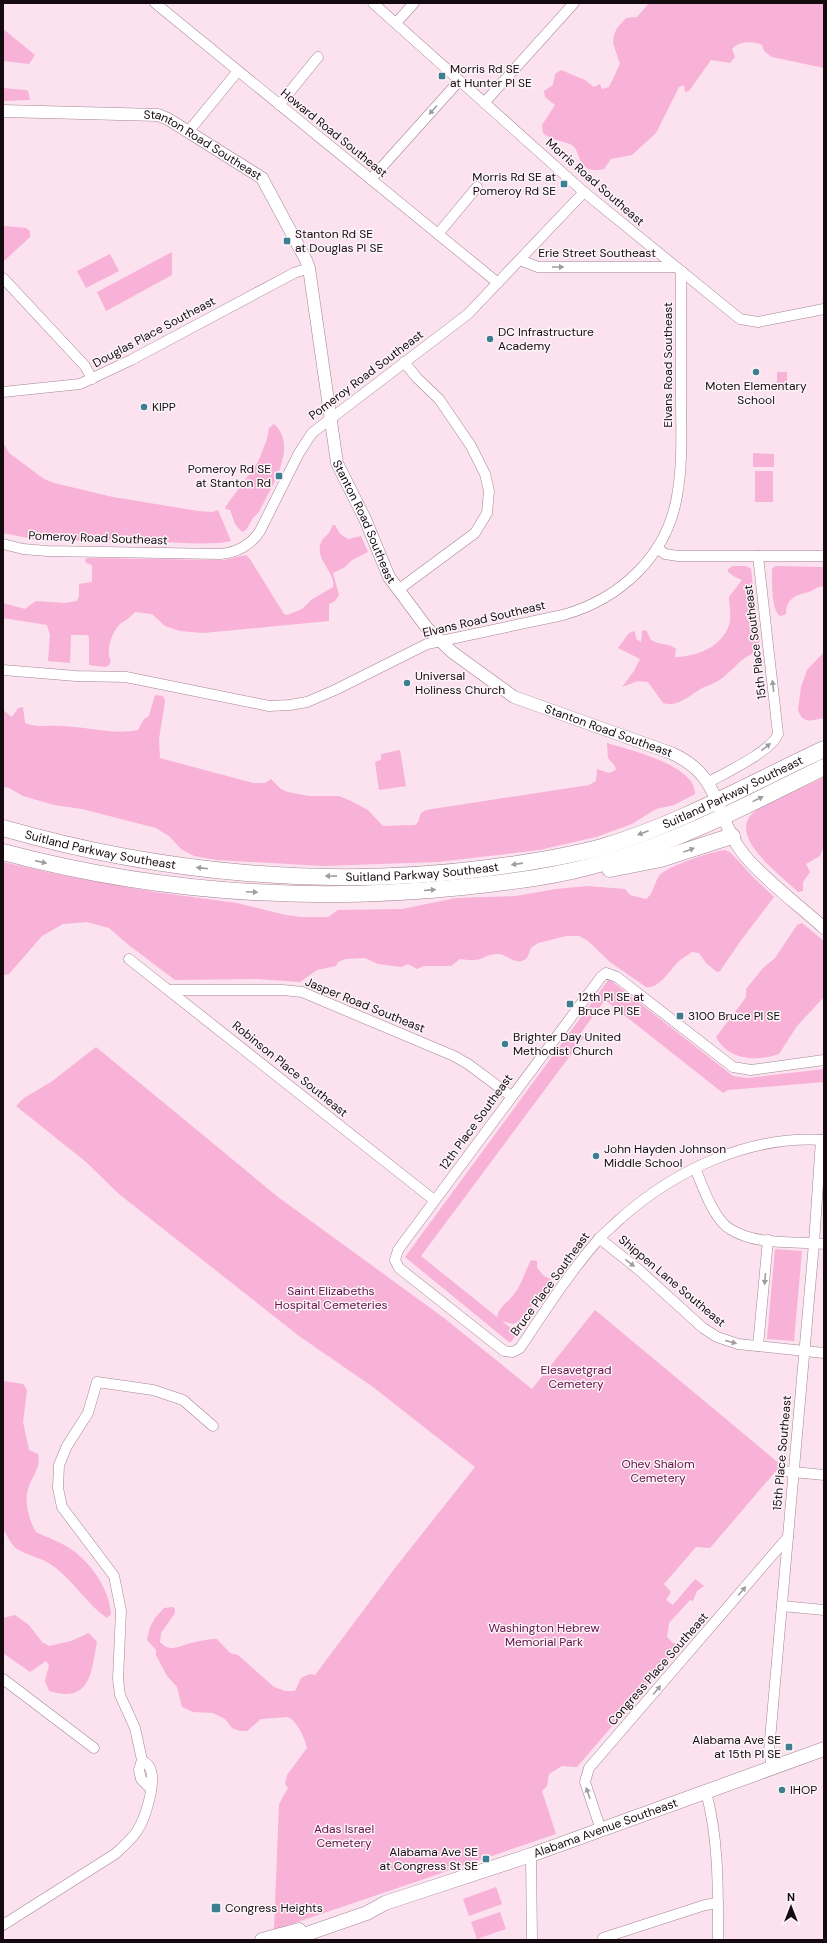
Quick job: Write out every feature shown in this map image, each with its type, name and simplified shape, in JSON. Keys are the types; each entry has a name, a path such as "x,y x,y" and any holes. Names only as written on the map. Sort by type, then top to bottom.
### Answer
{"highway":[{"name":"Suitland Parkway Southeast","path":"3,828 105,853 203,868 303,876 391,876 475,870 530,862 584,851 644,832 717,801 824,749"},
{"name":"Suitland Parkway Southeast","path":"3,852 65,867 148,882 216,890 289,894 370,894 430,890 554,874 606,862 650,847 723,816 824,767"},
{"path":"554,874 636,865 673,856 732,836"}],"main road":[{"name":"Alabama Avenue Southeast","path":"262,1940 293,1932 366,1906 385,1903 531,1855 824,1749"},
{"name":"Alabama Avenue Southeast","path":"289,1940 367,1913 385,1903"}],"street":[{"name":"Howard Road Southeast","path":"155,3 498,283"},
{"name":"Morris Road Southeast","path":"373,3 584,192 740,319 749,322 763,322 824,310"},
{"path":"396,23 414,3"},
{"path":"484,103 574,3"},
{"path":"279,105 318,57"},
{"path":"188,132 238,71"},
{"path":"371,179 460,81"},
{"name":"Stanton Road Southeast","path":"3,111 151,114 164,117 264,180 309,268 330,417 339,466 368,525 386,571 398,590 427,628 439,640 514,697 671,753 690,763 709,782 732,836 740,849 753,864 824,928"},
{"path":"438,234 477,187"},
{"name":"Pomeroy Road Southeast","path":"3,544 47,551 220,554 236,551 250,542 259,533 303,446 312,432 468,314 584,192"},
{"name":"Erie Street Southeast","path":"520,260 538,267 678,269"},
{"name":"Douglas Place Southeast","path":"3,392 75,385 92,379 294,273 309,268"},
{"name":"Elvans Road Southeast","path":"3,670 76,676 126,677 269,706 284,706 307,702 427,644 439,640 563,615 607,597 628,582 644,565 657,548 674,511 680,474 678,269"},
{"path":"3,278 85,366 92,379"},
{"path":"398,590 475,533 487,513 489,491 485,474 471,446 439,399 417,378 404,362"},
{"path":"657,548 665,554 674,555 824,556"},
{"name":"15th Place Southeast","path":"709,782 745,763 775,741 778,734 758,556"},
{"name":"Robinson Place Southeast","path":"129,959 434,1200"},
{"name":"12th Place Southeast","path":"511,1352 504,1351 472,1326 400,1268 395,1260 398,1250 434,1200 601,977 610,973 617,977 733,1067 751,1070 824,1060"},
{"name":"Jasper Road Southeast","path":"170,990 283,990 302,992 454,1056 468,1064 511,1096"},
{"name":"Bruce Place Southeast","path":"511,1352 520,1348 568,1278 599,1238 646,1198 676,1178 695,1168 736,1152 767,1144 794,1140 822,1140"},
{"name":"15th Place Southeast","path":"772,1768 769,1751 804,1351 819,1244 822,1140"},
{"path":"695,1168 711,1207 729,1229 747,1236 768,1240 819,1244"},
{"name":"Shippen Lane Southeast","path":"599,1238 639,1270 703,1328 717,1337 730,1342 824,1353"},
{"path":"758,1346 768,1240"},
{"path":"3,1925 115,1854 130,1841 137,1832 146,1813 150,1788 141,1779 139,1770 142,1760 135,1728 120,1695 118,1679 122,1611 114,1576 62,1506 58,1488 59,1465 67,1446 88,1413 96,1392 97,1382 153,1390 183,1400 213,1426"},
{"path":"783,1472 824,1475"},
{"name":"Congress Place Southeast","path":"601,1830 585,1782 589,1768 788,1537"},
{"path":"782,1606 824,1610"},
{"path":"3,1679 94,1748"},
{"path":"706,1792 711,1812 716,1852 718,1940"},
{"path":"531,1855 532,1940"},
{"path":"603,1938 705,1905 718,1903"}],"green space":[{"path":"649,3 824,3 824,68 772,57 764,51 762,45 759,44 747,42 739,44 732,49 735,57 730,63 711,60 689,91 685,92 684,85 679,87 656,133 632,155 611,159 604,169 588,169 581,162 572,145 549,137 543,133 542,125 555,105 545,97 544,91 553,85 555,74 561,70 585,80 594,87 600,84 602,89 609,87 620,64 613,43 617,28 626,18 637,17"},
{"path":"3,29 35,55 29,64 3,61"},
{"path":"3,88 26,90 28,91 30,100 3,101"},
{"path":"3,226 26,228 30,231 30,237 3,262"},
{"path":"172,252 172,275 106,311 97,292"},
{"path":"110,254 119,271 86,288 77,271"},
{"path":"777,372 787,372 787,391 777,391"},
{"path":"274,424 281,433 284,444 280,467 276,479 259,512 253,518 246,530 242,532 235,524 230,510 225,509 258,462 267,439 269,428"},
{"path":"3,442 9,453 44,479 54,483 113,497 198,511 212,512 218,510 231,541 220,543 144,542 137,536 127,540 117,537 108,541 38,540 3,533"},
{"path":"753,453 774,454 774,467 753,467"},
{"path":"755,471 773,471 773,502 755,502"},
{"path":"333,525 335,525 340,534 348,539 361,536 368,552 352,560 345,567 333,573 339,595 335,601 329,604 329,621 203,633 180,631 165,626 152,614 135,612 120,624 114,632 109,647 109,657 111,661 106,667 89,665 89,637 87,635 71,635 70,663 48,661 50,635 47,625 3,618 3,603 25,609 36,601 65,603 77,601 79,596 79,584 92,582 92,565 86,563 85,560 87,558 224,560 246,555 284,614 287,615 302,609 311,600 333,587 331,576 320,555 320,549 322,540 329,533"},
{"path":"733,566 746,566 751,569 760,640 752,654 744,658 721,679 673,704 663,703 648,682 638,681 622,687 634,671 640,659 618,648 629,633 635,631 636,639 641,642 642,631 646,630 651,640 676,649 675,657 683,657 699,653 714,645 721,639 726,633 730,622 729,597 742,580 728,572 728,569"},
{"path":"775,566 824,567 824,586 818,587 793,598 788,604 786,614 780,616 775,608 773,594 772,569"},
{"path":"824,652 824,718 805,720 802,718 798,710 801,687 807,670"},
{"path":"155,695 163,696 165,701 159,739 160,758 253,783 265,783 271,779 281,789 288,792 309,796 339,796 368,810 383,826 415,825 418,822 421,813 426,810 589,785 596,781 597,769 609,773 616,770 615,766 608,758 607,743 660,760 673,767 685,775 692,784 695,794 674,805 656,809 632,824 596,837 539,850 438,862 323,866 217,860 194,856 181,849 169,836 156,828 82,809 54,805 23,796 9,788 3,787 3,710 12,717 18,708 23,707 25,723 34,725 62,726 119,732 138,730 144,719 149,716"},
{"path":"400,750 406,786 379,790 375,762 381,760 381,754"},
{"path":"824,777 824,846 820,856 806,864 810,872 803,882 803,891 798,892 757,853 746,830 748,819 758,809"},
{"path":"724,850 730,852 774,897 720,971 717,972 706,963 699,953 692,952 679,961 660,982 651,987 646,987 610,962 587,940 579,936 566,936 538,943 531,948 527,958 520,961 495,954 475,960 460,959 451,966 424,966 417,969 408,964 401,967 378,964 365,958 346,959 338,962 336,966 317,970 300,982 256,979 175,980 109,928 87,922 63,924 42,936 9,974 3,975 3,862 61,875 155,892 237,903 286,915 302,917 328,917 338,910 402,909 456,898 516,896 556,889 587,886 625,889 630,895 646,899 651,894 660,875 665,871 690,860"},
{"path":"802,923 824,941 824,997 797,1026 779,1054 761,1058 735,1055 721,1045 716,1037 746,997 746,989 763,968 775,958 797,925"},
{"path":"609,979 733,1076 747,1078 824,1069 824,1082 728,1090 723,1093 605,1000 580,1034 584,1037 421,1256 497,1317 500,1309 517,1290 531,1260 537,1261 537,1268 544,1276 552,1280 551,1283 518,1322 513,1324 502,1321 517,1333 511,1342 509,1342 405,1257"},
{"path":"96,1047 278,1197 444,1318 532,1389 595,1310 781,1465 710,1548 696,1547 664,1584 671,1592 666,1600 673,1605 695,1579 704,1586 697,1591 693,1601 690,1600 669,1623 667,1637 673,1643 679,1643 679,1648 577,1767 562,1766 549,1774 547,1786 542,1791 556,1834 274,1930 279,1804 288,1788 285,1784 287,1775 307,1748 300,1730 288,1717 261,1719 247,1731 240,1731 232,1728 225,1719 213,1713 193,1712 182,1707 177,1687 167,1676 156,1655 156,1650 147,1640 150,1627 155,1618 164,1608 173,1607 175,1609 175,1613 161,1633 160,1642 164,1645 175,1648 197,1642 217,1639 230,1653 238,1655 274,1687 285,1691 295,1691 301,1678 310,1674 315,1675 395,1568 475,1467 373,1387 299,1336 119,1194 86,1162 16,1106 24,1098 51,1082"},
{"path":"775,1249 802,1251 794,1341 767,1339"},
{"path":"3,1381 23,1384 27,1390 23,1422 29,1450 38,1454 39,1459 37,1469 27,1493 27,1508 32,1524 36,1532 71,1549 82,1558 94,1572 104,1588 110,1605 111,1614 107,1618 93,1606 56,1568 15,1548 3,1529"},
{"path":"15,1615 29,1625 42,1642 49,1646 71,1641 89,1633 97,1642 90,1674 86,1683 81,1689 73,1693 63,1694 49,1691 45,1681 49,1665 46,1661 30,1672 3,1653 3,1618"},
{"path":"496,1887 502,1904 469,1916 463,1899"},
{"path":"500,1912 506,1929 477,1939 471,1922"}],"place":[{"name":"Morris Rd SE at Hunter Pl SE","path":"442,76"},
{"name":"Morris Rd SE at Pomeroy Rd SE","path":"564,184"},
{"name":"Stanton Rd SE at Douglas Pl SE","path":"287,241"},
{"name":"DC Infrastructure Academy","path":"490,339"},
{"name":"Moten Elementary School","path":"756,372"},
{"name":"KIPP","path":"144,407"},
{"name":"Pomeroy Rd SE at Stanton Rd","path":"279,476"},
{"name":"Universal Holiness Church","path":"407,683"},
{"name":"12th Pl SE at Bruce Pl SE","path":"570,1004"},
{"name":"3100 Bruce Pl SE","path":"680,1016"},
{"name":"Brighter Day United Methodist Church","path":"505,1044"},
{"name":"John Hayden Johnson Middle School","path":"596,1156"},
{"name":"Alabama Ave SE at 15th Pl SE","path":"789,1747"},
{"name":"IHOP","path":"782,1790"},
{"name":"Alabama Ave SE at Congress St SE","path":"486,1859"},
{"name":"Congress Heights","path":"216,1908"}],"park label":[{"name":"Saint Elizabeths Hospital Cemeteries","path":"331,1298"},
{"name":"Elesavetgrad Cemetery","path":"576,1377"},
{"name":"Ohev Shalom Cemetery","path":"658,1471"},
{"name":"Washington Hebrew Memorial Park","path":"544,1635"},
{"name":"Adas Israel Cemetery","path":"344,1836"}]}
